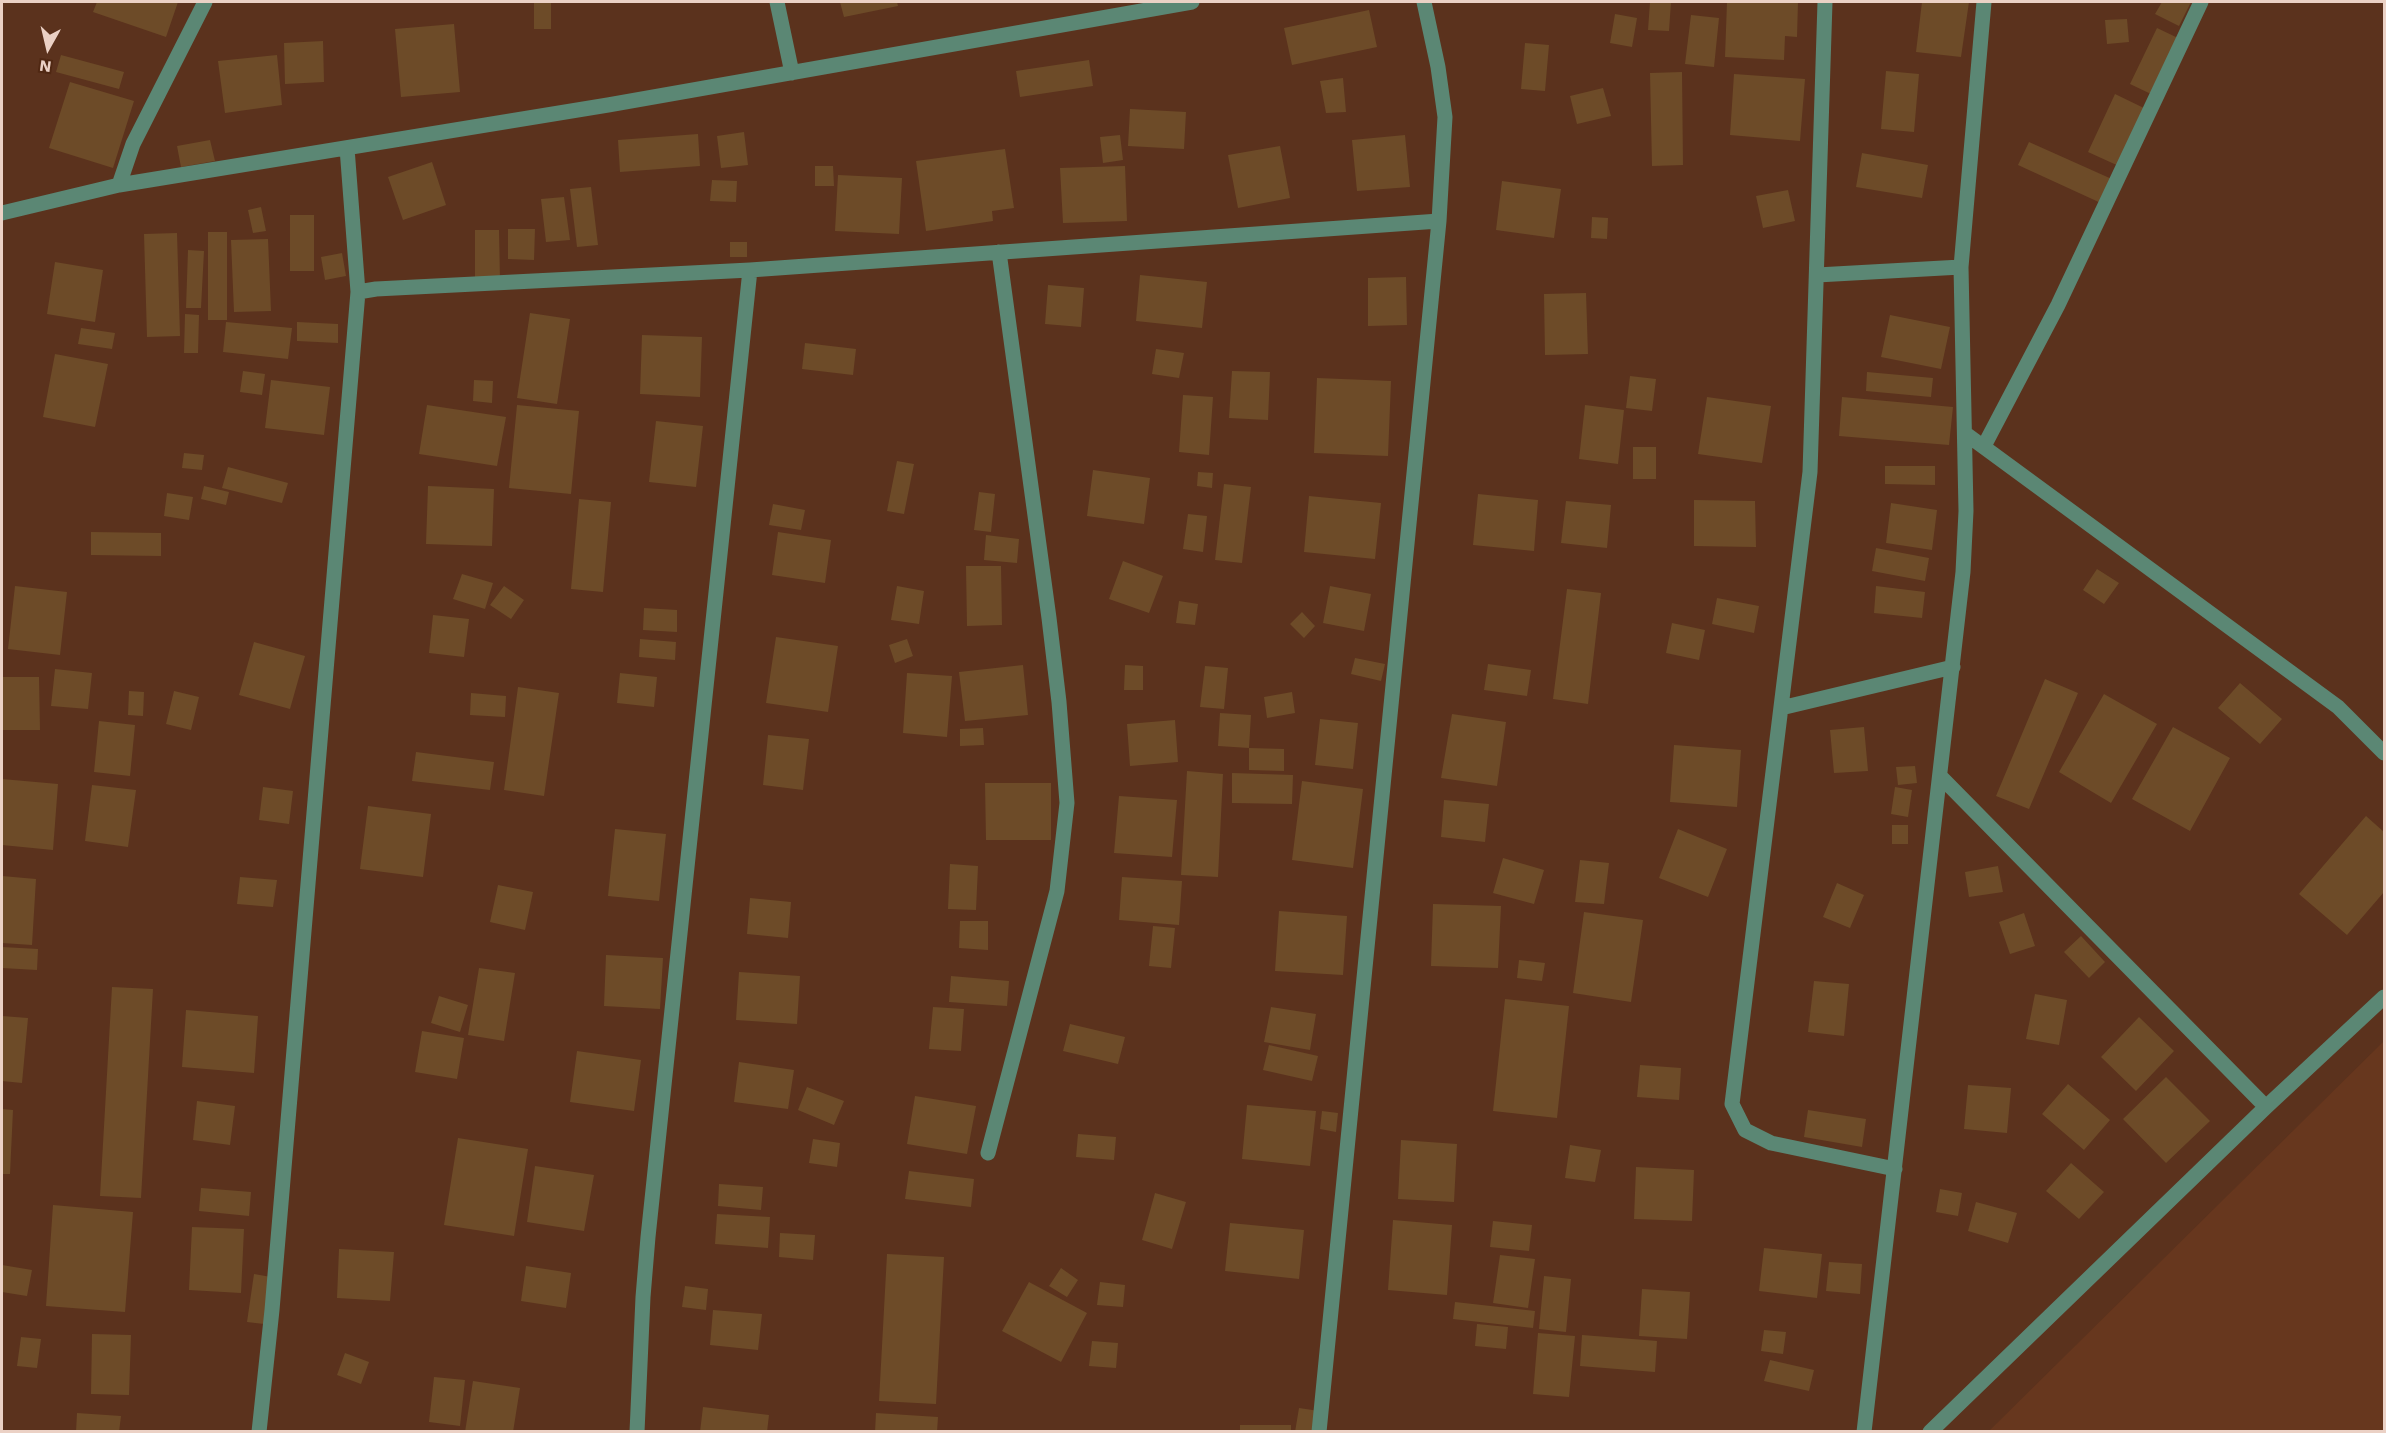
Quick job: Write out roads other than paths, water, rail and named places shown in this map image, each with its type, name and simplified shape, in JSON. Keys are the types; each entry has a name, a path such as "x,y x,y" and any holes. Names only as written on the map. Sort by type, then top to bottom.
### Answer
{"street":[{"path":"119,185 133,144 205,2"},
{"path":"777,2 792,73"},
{"path":"2,213 119,185 792,73 1192,2"},
{"path":"1319,1431 1439,221 1445,117 1438,67 1424,2"},
{"path":"1825,2 1810,472 1732,1104 1745,1130 1771,1143 1895,1169"},
{"path":"1864,1431 1963,572 1966,434 1961,267 1984,2"},
{"path":"1984,446 2058,305 2201,2"},
{"path":"259,1431 273,1298 358,292 347,148"},
{"path":"358,292 750,270 1439,221"},
{"path":"988,1153 1057,891 1067,803 1059,702 1049,618 999,252"},
{"path":"1817,275 1961,267"},
{"path":"638,1431 643,1297 648,1237 750,270"},
{"path":"1966,434 2338,707 2385,753"},
{"path":"1781,708 1953,667"},
{"path":"1941,777 2266,1107"},
{"path":"1930,1431 2266,1107 2385,997"}]}
